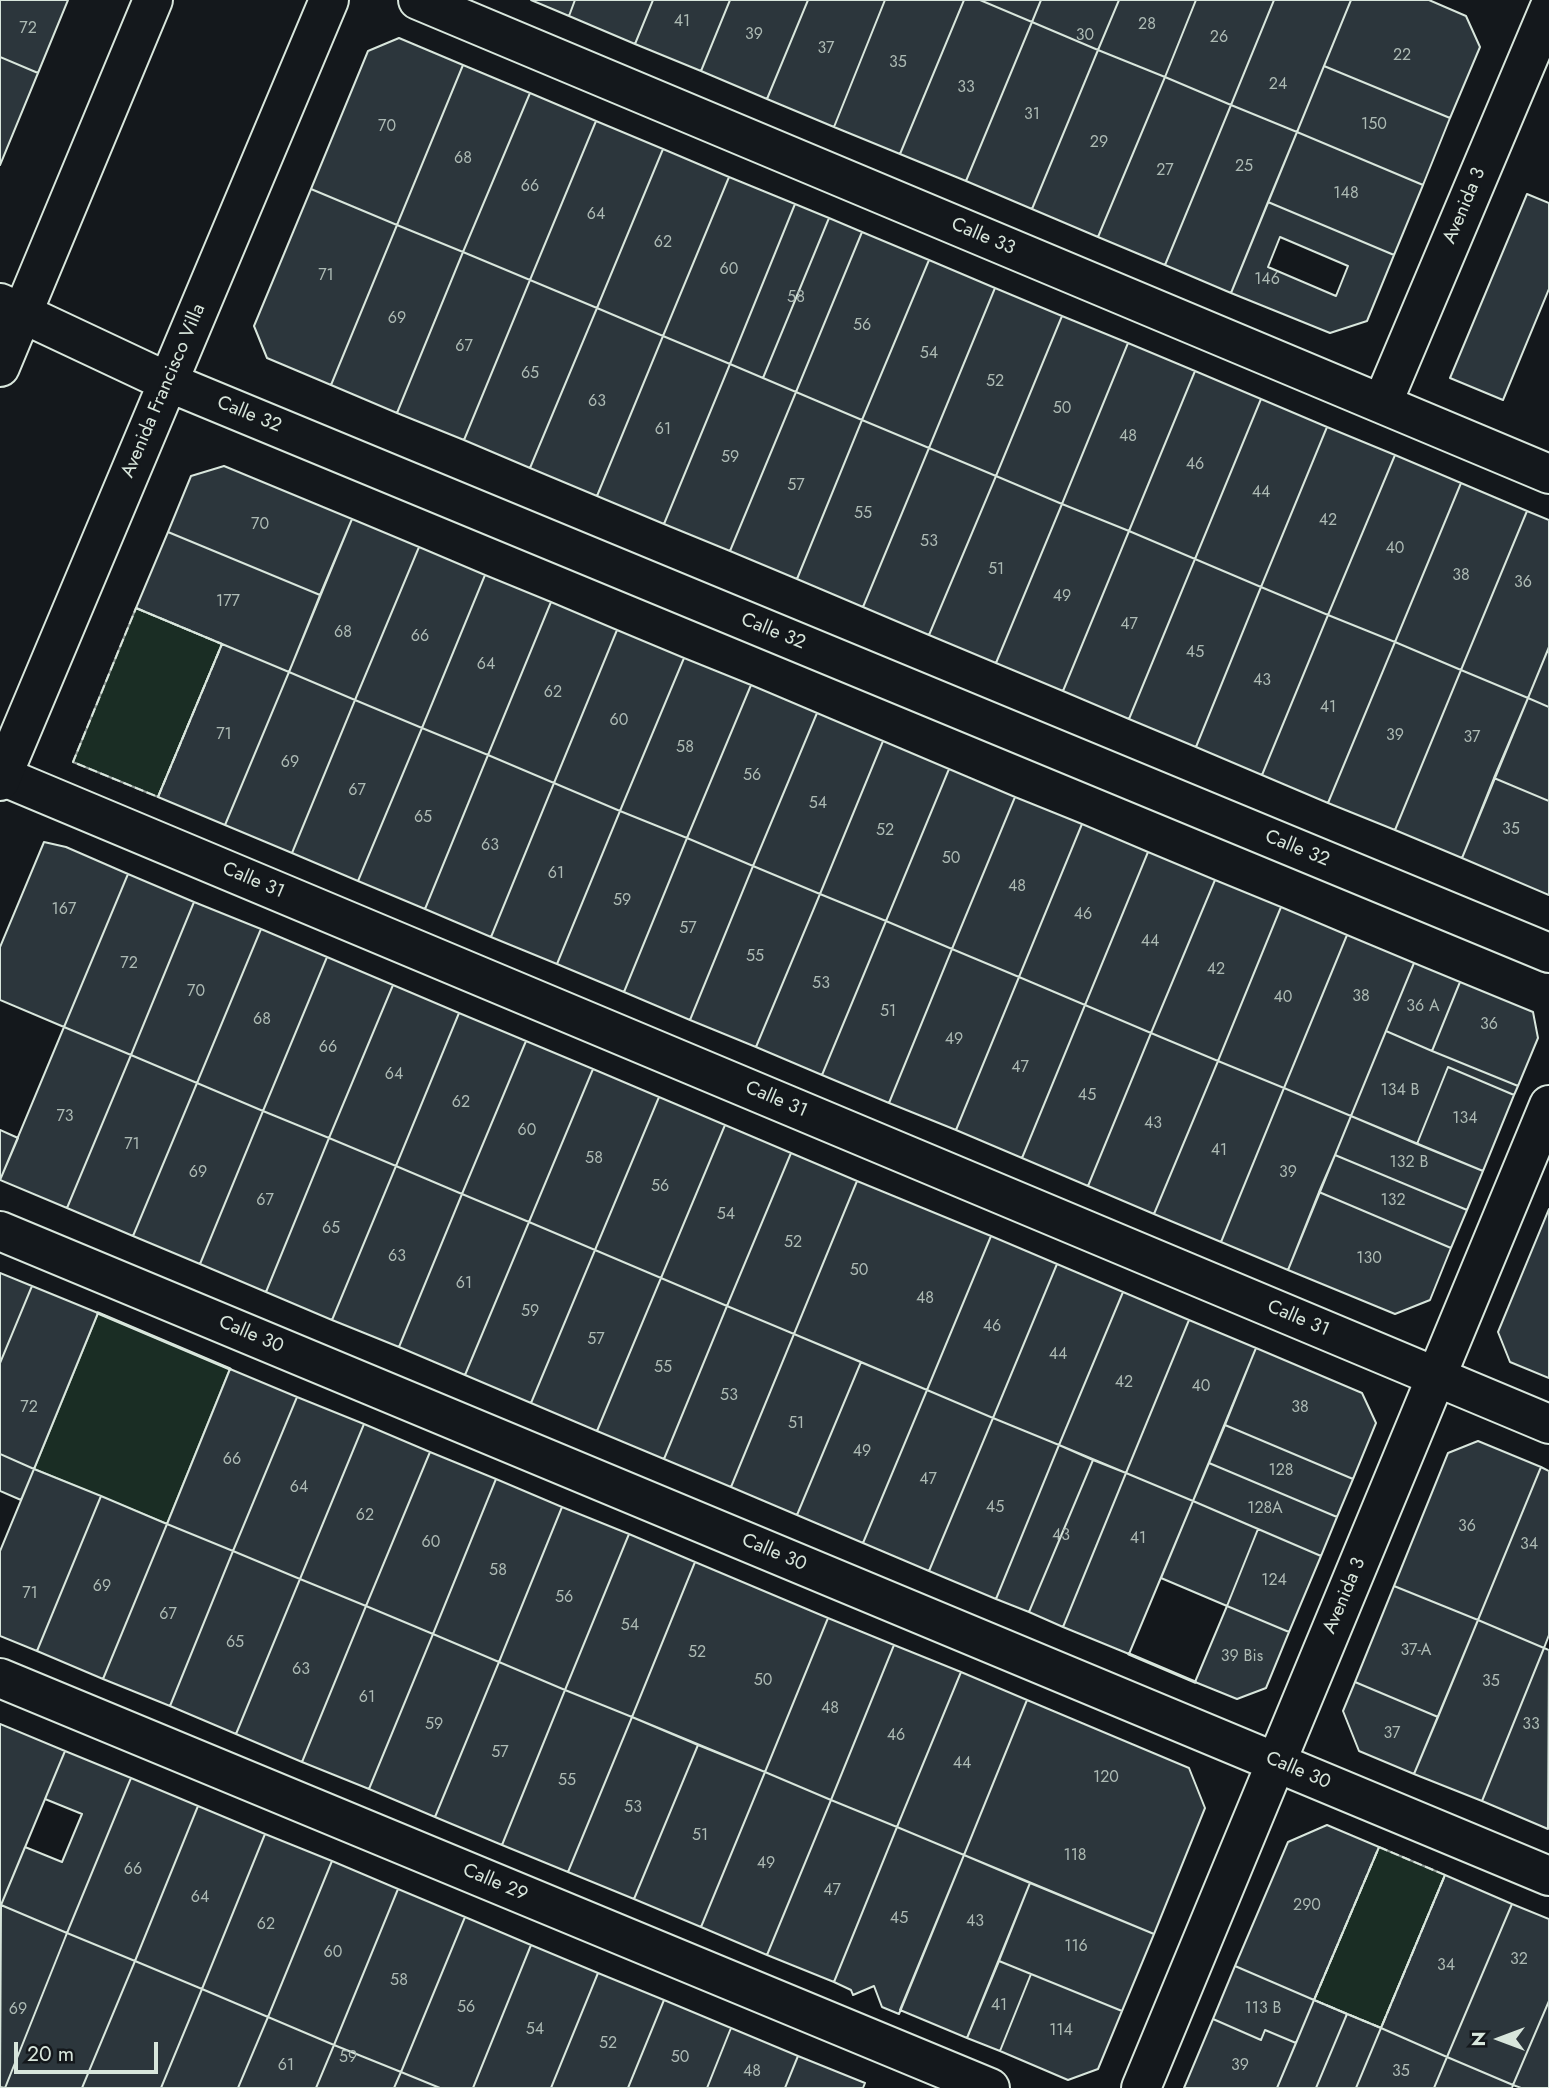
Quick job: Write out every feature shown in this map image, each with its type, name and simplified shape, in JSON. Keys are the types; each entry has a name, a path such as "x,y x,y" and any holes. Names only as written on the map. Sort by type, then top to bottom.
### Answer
{"street":[{"path":"0,367 11,308 153,0"},
{"name":"Avenida Francisco Villa","path":"1,779 329,0"},
{"name":"Calle 33","path":"418,0 1549,474"},
{"path":"1531,0 1549,8"},
{"name":"Avenida 3","path":"1382,404 1549,8"},
{"name":"Calle 32","path":"11,308 168,382 1549,953"},
{"name":"Calle 31","path":"1,779 1549,1424"},
{"name":"Avenida 3","path":"1141,2088 1549,1105"},
{"name":"Calle 30","path":"0,1231 1549,1876"},
{"name":"Calle 29","path":"0,1678 990,2088"}],"green space":[{"path":"136,608 222,644 158,797 73,762"},
{"path":"98,1313 230,1369 167,1524 34,1469"},
{"path":"1379,1847 1445,1875 1381,2028 1314,2000"}],"building":[{"path":"0,0 68,0 38,73 0,57"},
{"path":"531,0 575,0 569,16"},
{"path":"575,0 653,0 635,44 569,16"},
{"path":"653,0 730,0 701,71 635,44"},
{"path":"730,0 808,0 767,99 701,71"},
{"path":"808,0 885,0 834,127 767,99"},
{"path":"885,0 964,0 900,154 834,127"},
{"path":"964,0 980,0 1032,22 966,181 900,154"},
{"path":"980,0 1041,0 1032,22"},
{"path":"1041,0 1119,0 1098,50 1032,22"},
{"path":"1119,0 1196,0 1165,77 1098,50"},
{"path":"1196,0 1274,0 1231,105 1165,77"},
{"path":"1274,0 1351,0 1297,132 1231,105"},
{"path":"1351,0 1429,0 1466,16 1480,47 1450,118 1324,66"},
{"path":"1032,22 1098,50 1032,209 966,181"},
{"path":"399,38 463,65 397,225 311,189 368,51"},
{"path":"1098,50 1165,77 1098,237 1032,209"},
{"path":"0,57 38,73 0,165"},
{"path":"463,65 530,93 463,252 397,225"},
{"path":"1324,66 1450,118 1423,185 1297,132"},
{"path":"1165,77 1231,105 1165,265 1098,237"},
{"path":"530,93 596,121 530,280 463,252"},
{"path":"1231,105 1297,132 1231,293 1165,265"},
{"path":"596,121 663,149 597,308 530,280"},
{"path":"1297,132 1423,185 1394,255 1268,202"},
{"path":"663,149 729,177 663,336 597,308"},
{"path":"729,177 795,204 730,364 663,336"},
{"path":"311,189 397,225 331,385 267,358 254,326"},
{"path":"1527,194 1549,203 1549,289 1503,400 1450,378"},
{"path":"1268,202 1394,255 1367,321 1330,333 1231,293","holes":["1280,237 1348,266 1336,296 1268,267"]},
{"path":"795,204 829,218 763,378 730,364"},
{"path":"829,218 862,232 796,392 763,378"},
{"path":"397,225 463,252 397,413 331,385"},
{"path":"862,232 929,260 862,420 796,392"},
{"path":"463,252 530,280 464,440 397,413"},
{"path":"929,260 995,288 929,448 862,420"},
{"path":"530,280 597,308 530,468 464,440"},
{"path":"995,288 1062,316 996,476 929,448"},
{"path":"597,308 663,336 597,496 530,468"},
{"path":"1062,316 1128,343 1062,504 996,476"},
{"path":"663,336 730,364 664,524 597,496"},
{"path":"1128,343 1195,371 1129,531 1062,504"},
{"path":"730,364 796,392 730,551 664,524"},
{"path":"1195,371 1261,399 1195,559 1129,531"},
{"path":"796,392 862,420 797,579 730,551"},
{"path":"1261,399 1327,427 1261,587 1195,559"},
{"path":"862,420 929,448 863,607 797,579"},
{"path":"1327,427 1395,455 1328,615 1261,587"},
{"path":"929,448 996,476 929,635 863,607"},
{"path":"1395,455 1461,483 1395,642 1328,615"},
{"path":"224,466 352,519 320,595 168,532 191,476"},
{"path":"996,476 1062,504 996,663 929,635"},
{"path":"1461,483 1527,511 1461,670 1395,642"},
{"path":"1062,504 1129,531 1063,691 996,663"},
{"path":"1527,511 1549,520 1549,647 1528,698 1461,670"},
{"path":"352,519 419,547 355,700 289,672"},
{"path":"1129,531 1195,559 1129,719 1063,691"},
{"path":"168,532 320,595 289,672 136,608"},
{"path":"419,547 485,575 422,728 355,700"},
{"path":"1195,559 1261,587 1196,747 1129,719"},
{"path":"485,575 551,602 488,755 422,728"},
{"path":"1261,587 1328,615 1262,775 1196,747"},
{"path":"551,602 617,630 554,783 488,755"},
{"path":"1328,615 1395,642 1328,803 1262,775"},
{"path":"617,630 684,658 620,811 554,783"},
{"path":"1395,642 1461,670 1395,830 1328,803"},
{"path":"222,644 289,672 225,825 158,797"},
{"path":"1549,647 1549,707 1528,698"},
{"path":"684,658 751,685 687,838 620,811"},
{"path":"1461,670 1528,698 1462,858 1395,830"},
{"path":"289,672 355,700 292,853 225,825"},
{"path":"751,685 817,713 753,866 687,838"},
{"path":"1528,698 1549,707 1549,801 1494,778"},
{"path":"355,700 422,728 358,881 292,853"},
{"path":"817,713 883,741 820,894 753,866"},
{"path":"422,728 488,755 425,909 358,881"},
{"path":"883,741 949,769 886,921 820,894"},
{"path":"488,755 554,783 491,937 425,909"},
{"path":"949,769 1015,797 952,949 886,921"},
{"path":"1494,778 1549,801 1549,895 1462,858"},
{"path":"554,783 620,811 557,964 491,937"},
{"path":"1015,797 1082,824 1019,977 952,949"},
{"path":"620,811 687,838 624,992 557,964"},
{"path":"1082,824 1148,852 1085,1005 1019,977"},
{"path":"687,838 753,866 690,1020 624,992"},
{"path":"44,842 66,847 128,874 64,1027 0,1000 0,947"},
{"path":"1148,852 1215,880 1151,1033 1085,1005"},
{"path":"753,866 820,894 756,1047 690,1020"},
{"path":"128,874 194,902 131,1055 64,1027"},
{"path":"1215,880 1281,907 1218,1061 1151,1033"},
{"path":"820,894 886,921 822,1075 756,1047"},
{"path":"194,902 261,929 197,1083 131,1055"},
{"path":"1281,907 1347,935 1284,1088 1218,1061"},
{"path":"886,921 952,949 889,1103 822,1075"},
{"path":"261,929 327,957 263,1111 197,1083"},
{"path":"1347,935 1414,963 1351,1116 1284,1088"},
{"path":"952,949 1019,977 956,1130 889,1103"},
{"path":"327,957 393,985 329,1138 263,1111"},
{"path":"1414,963 1460,982 1432,1051 1386,1031"},
{"path":"1019,977 1085,1005 1022,1158 956,1130"},
{"path":"1460,982 1533,1012 1538,1038 1518,1086 1432,1051"},
{"path":"393,985 459,1013 396,1166 329,1138"},
{"path":"1085,1005 1151,1033 1088,1186 1022,1158"},
{"path":"459,1013 526,1041 462,1194 396,1166"},
{"path":"64,1027 131,1055 67,1208 0,1180"},
{"path":"1386,1031 1518,1086 1514,1095 1448,1067 1417,1144 1351,1116"},
{"path":"1151,1033 1218,1061 1154,1214 1088,1186"},
{"path":"526,1041 593,1069 529,1222 462,1194"},
{"path":"131,1055 197,1083 133,1236 67,1208"},
{"path":"1218,1061 1284,1088 1221,1242 1154,1214"},
{"path":"1448,1067 1514,1095 1483,1171 1417,1144"},
{"path":"593,1069 659,1097 595,1250 529,1222"},
{"path":"197,1083 263,1111 200,1264 133,1236"},
{"path":"1284,1088 1351,1116 1288,1270 1221,1242"},
{"path":"659,1097 725,1125 661,1278 595,1250"},
{"path":"263,1111 329,1138 266,1292 200,1264"},
{"path":"1351,1116 1483,1171 1467,1210 1335,1155"},
{"path":"725,1125 791,1153 727,1306 661,1278"},
{"path":"0,1130 18,1138 0,1180"},
{"path":"329,1138 396,1166 332,1320 266,1292"},
{"path":"791,1153 857,1181 794,1334 727,1306"},
{"path":"1335,1155 1467,1210 1451,1248 1319,1192"},
{"path":"396,1166 462,1194 399,1347 332,1320"},
{"path":"857,1181 991,1236 927,1390 794,1334"},
{"path":"1319,1192 1451,1248 1430,1300 1395,1314 1288,1270"},
{"path":"462,1194 529,1222 465,1375 399,1347"},
{"path":"1549,1209 1549,1378 1510,1362 1498,1332"},
{"path":"529,1222 595,1250 531,1403 465,1375"},
{"path":"991,1236 1057,1264 993,1418 927,1390"},
{"path":"595,1250 661,1278 597,1431 531,1403"},
{"path":"1057,1264 1123,1292 1059,1445 993,1418"},
{"path":"0,1273 32,1286 0,1363"},
{"path":"661,1278 727,1306 664,1459 597,1431"},
{"path":"32,1286 98,1313 34,1469 0,1454 0,1363"},
{"path":"1123,1292 1189,1320 1126,1473 1059,1445"},
{"path":"727,1306 794,1334 731,1487 664,1459"},
{"path":"1189,1320 1256,1348 1193,1501 1126,1473"},
{"path":"794,1334 861,1362 797,1515 731,1487"},
{"path":"1256,1348 1362,1393 1376,1423 1353,1479 1225,1425"},
{"path":"861,1362 927,1390 863,1543 797,1515"},
{"path":"230,1369 297,1397 233,1551 167,1524"},
{"path":"927,1390 993,1418 929,1571 863,1543"},
{"path":"297,1397 364,1424 300,1579 233,1551"},
{"path":"993,1418 1059,1445 996,1599 929,1571"},
{"path":"364,1424 430,1452 366,1606 300,1579"},
{"path":"1225,1425 1353,1479 1337,1517 1209,1463"},
{"path":"1478,1441 1541,1467 1478,1620 1394,1586 1448,1453"},
{"path":"1059,1445 1093,1460 1029,1612 996,1599"},
{"path":"430,1452 496,1479 433,1634 366,1606"},
{"path":"0,1454 34,1469 21,1500 0,1491"},
{"path":"1093,1460 1126,1473 1063,1627 1029,1612"},
{"path":"1209,1463 1337,1517 1321,1556 1193,1501"},
{"path":"1541,1467 1549,1471 1549,1635 1544,1648 1478,1620"},
{"path":"34,1469 101,1496 37,1651 0,1636 0,1551"},
{"path":"1126,1473 1193,1501 1129,1654 1063,1627"},
{"path":"496,1479 562,1507 499,1662 433,1634"},
{"path":"101,1496 167,1524 103,1679 37,1651"},
{"path":"1193,1501 1258,1529 1227,1606 1161,1578"},
{"path":"562,1507 629,1534 565,1690 499,1662"},
{"path":"167,1524 233,1551 170,1706 103,1679"},
{"path":"1258,1529 1321,1556 1289,1632 1227,1606"},
{"path":"629,1534 695,1562 632,1717 565,1690"},
{"path":"233,1551 300,1579 236,1734 170,1706"},
{"path":"695,1562 828,1618 765,1772 632,1717"},
{"path":"300,1579 366,1606 302,1762 236,1734"},
{"path":"1394,1586 1478,1620 1438,1717 1355,1682"},
{"path":"366,1606 433,1634 369,1789 302,1762"},
{"path":"1227,1606 1289,1632 1266,1688 1237,1699 1195,1682"},
{"path":"828,1618 894,1645 831,1800 765,1772"},
{"path":"1478,1620 1544,1648 1482,1801 1414,1774"},
{"path":"433,1634 499,1662 435,1817 369,1789"},
{"path":"894,1645 961,1672 897,1827 831,1800"},
{"path":"1544,1648 1549,1650 1548,1829 1482,1801"},
{"path":"499,1662 565,1690 502,1845 435,1817"},
{"path":"961,1672 1027,1700 964,1855 897,1827"},
{"path":"1355,1682 1438,1717 1414,1774 1359,1751 1343,1711"},
{"path":"565,1690 632,1717 568,1872 502,1845"},
{"path":"1027,1700 1189,1768 1205,1808 1154,1934 964,1855"},
{"path":"632,1717 698,1745 634,1899 568,1872"},
{"path":"0,1724 65,1751 1,1905 0,1905"},
{"path":"698,1745 765,1772 701,1927 634,1899"},
{"path":"65,1751 131,1778 67,1933 1,1905 25,1847 62,1862 82,1814 45,1799"},
{"path":"765,1772 831,1800 767,1955 701,1927"},
{"path":"131,1778 198,1806 135,1961 67,1933"},
{"path":"831,1800 897,1827 834,1982 767,1955"},
{"path":"198,1806 265,1834 202,1989 135,1961"},
{"path":"1327,1825 1379,1847 1314,2000 1235,1966 1288,1842"},
{"path":"897,1827 964,1855 899,2014 882,2007 874,1986 853,1995 851,1990 834,1982"},
{"path":"265,1834 332,1861 268,2017 202,1989"},
{"path":"964,1855 1030,1883 967,2038 900,2010"},
{"path":"332,1861 398,1889 334,2045 268,2017"},
{"path":"1445,1875 1512,1904 1447,2057 1381,2028"},
{"path":"1030,1883 1154,1934 1122,2011 999,1961"},
{"path":"398,1889 465,1917 401,2072 334,2045"},
{"path":"1512,1904 1549,1919 1549,2001 1513,2085 1447,2057"},
{"path":"1,1905 67,1933 5,2088 0,2087"},
{"path":"465,1917 531,1945 473,2088 440,2088 401,2072"},
{"path":"67,1933 135,1961 82,2088 5,2088"},
{"path":"531,1945 598,1973 551,2088 473,2088"},
{"path":"135,1961 202,1989 161,2088 82,2088"},
{"path":"999,1961 1031,1974 1000,2051 967,2038"},
{"path":"1235,1966 1314,2000 1296,2043 1265,2030 1261,2040 1213,2019"},
{"path":"598,1973 664,2000 628,2088 551,2088"},
{"path":"1031,1974 1122,2011 1098,2069 1068,2080 1000,2051"},
{"path":"202,1989 268,2017 238,2088 161,2088"},
{"path":"664,2000 731,2028 707,2088 628,2088"},
{"path":"1314,2000 1347,2014 1316,2088 1277,2088"},
{"path":"1549,2001 1549,2088 1521,2088 1513,2085"},
{"path":"1347,2014 1381,2028 1356,2088 1316,2088"},
{"path":"268,2017 334,2045 316,2088 238,2088"},
{"path":"1213,2019 1261,2040 1265,2030 1296,2043 1277,2088 1184,2088"},
{"path":"731,2028 798,2056 785,2088 707,2088"},
{"path":"1381,2028 1447,2057 1434,2088 1356,2088"},
{"path":"334,2045 401,2072 394,2088 316,2088"},
{"path":"798,2056 865,2083 863,2088 785,2088"},
{"path":"1447,2057 1513,2085 1512,2088 1434,2088"},
{"path":"401,2072 440,2088 394,2088"}],"fence":[{"path":"136,608 222,644 158,797 73,762 136,608"},
{"path":"1379,1847 1445,1875 1381,2028 1314,2000 1379,1847"}],"wall":[{"path":"98,1313 230,1369"},
{"path":"1129,1654 1195,1682"}]}
